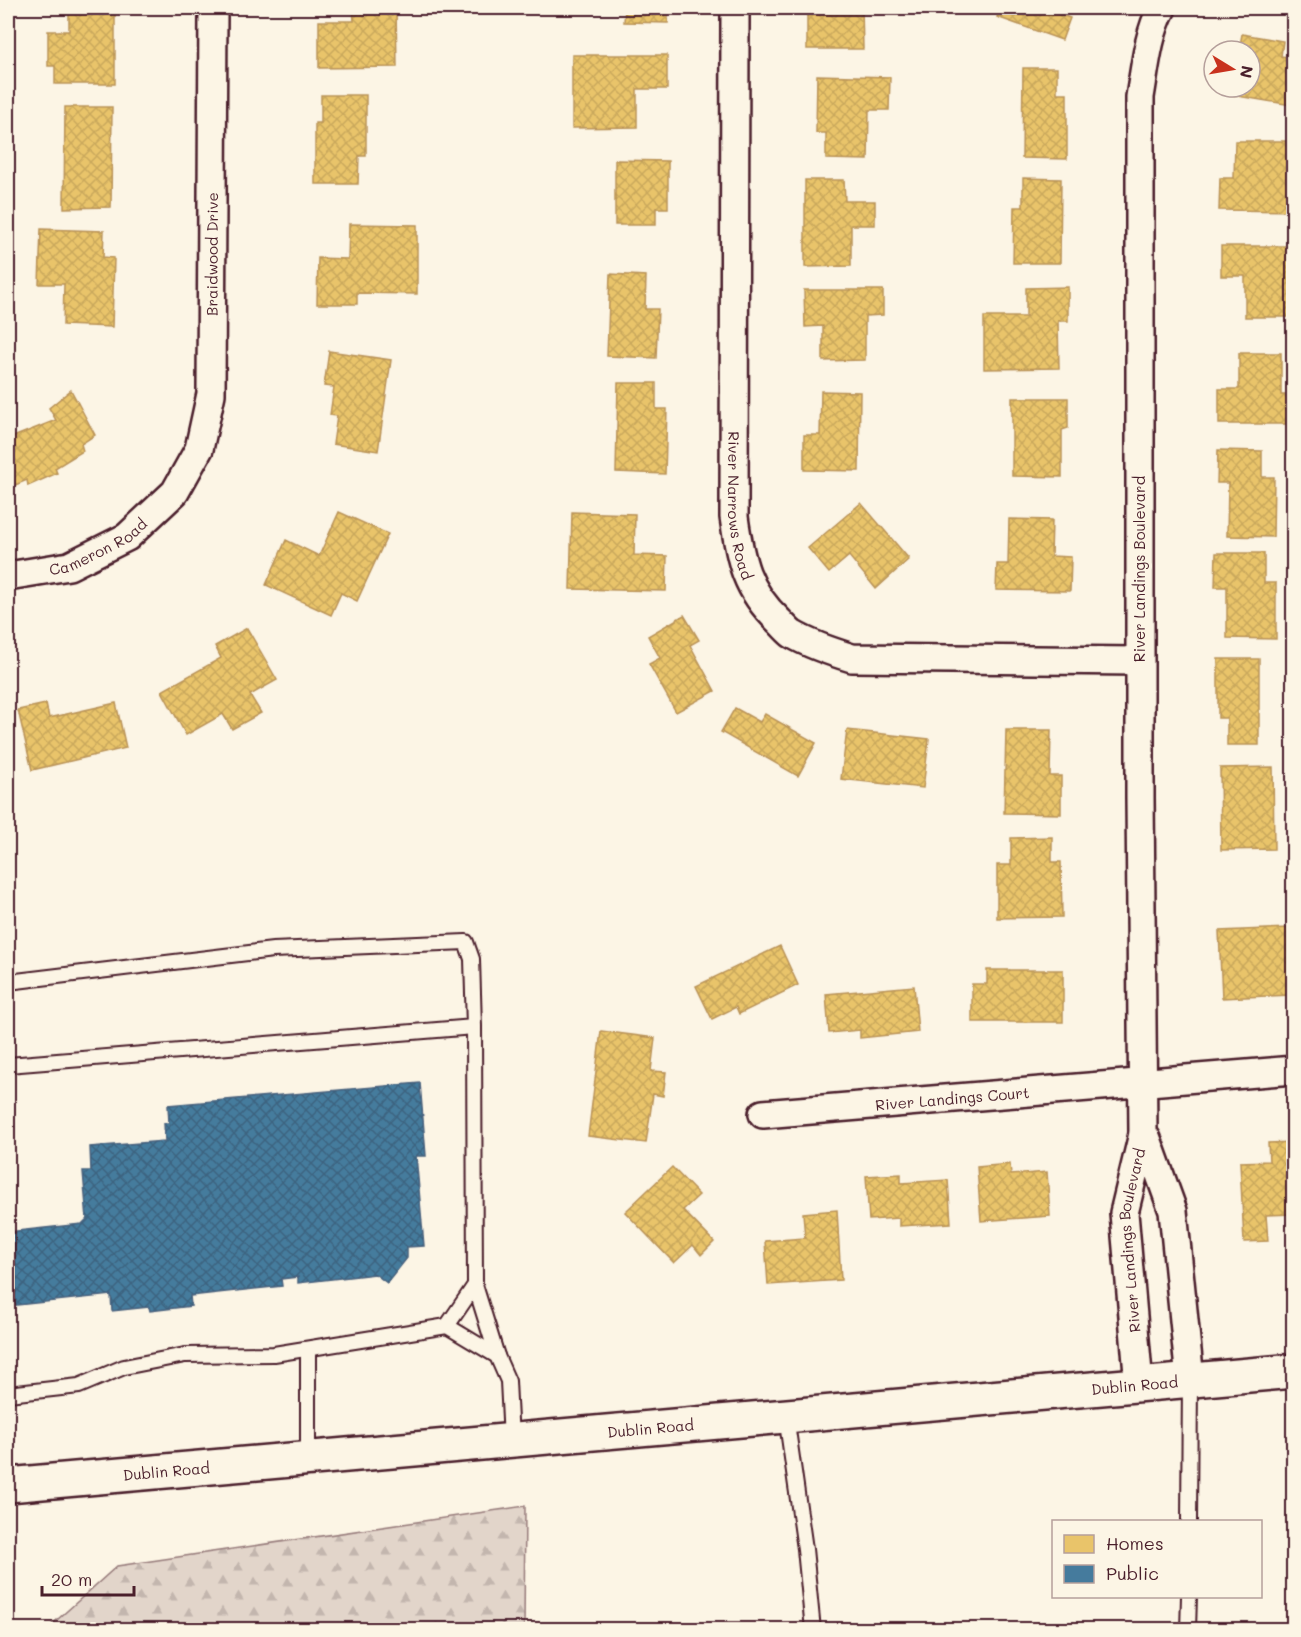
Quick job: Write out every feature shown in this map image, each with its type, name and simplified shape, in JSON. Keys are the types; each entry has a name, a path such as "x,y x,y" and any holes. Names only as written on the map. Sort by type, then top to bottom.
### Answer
{"main road":[{"name":"Dublin Road","path":"8,1485 1293,1371"}],"street":[{"name":"Braidwood Drive","path":"175,492 199,449 211,394 213,8"},
{"name":"River Narrows Road","path":"735,8 734,517 738,549 749,582 767,610 791,633 821,648 852,658 1139,661"},
{"name":"River Landings Boulevard","path":"1139,1385 1125,1213 1143,1134 1139,661 1140,97 1147,55 1162,8"},
{"name":"Cameron Road","path":"8,576 69,566 128,537 175,492"},
{"name":"River Landings Court","path":"763,1114 1293,1070"},
{"name":"River Landings Boulevard","path":"1143,1134 1147,1139 1173,1211 1190,1380"}],"lane":[{"path":"8,982 273,950 466,942 471,959 474,1027 476,1285 497,1356 508,1381 512,1440"},
{"path":"8,1065 474,1027"},
{"path":"447,1326 476,1285"},
{"path":"8,1394 79,1386 124,1366 185,1355 274,1354 447,1326 497,1356"},
{"path":"308,1349 308,1458"},
{"path":"1189,1520 1190,1380"},
{"path":"786,1416 805,1549 813,1629"},
{"path":"1188,1629 1189,1598"}],"green space":[{"path":"525,1506 524,1629 47,1629 117,1566"}],"building: Homes":[{"path":"69,8 115,8 115,84 55,84 55,66 48,66 48,31 69,31"},
{"path":"353,8 396,8 397,67 319,68 319,21 354,21"},
{"path":"625,8 668,8 668,23 624,22"},
{"path":"807,8 862,8 863,49 807,49"},
{"path":"1001,8 1057,8 1055,13 1070,18 1062,40 997,17"},
{"path":"1242,34 1283,41 1281,56 1294,58 1294,89 1291,105 1255,99 1262,99 1262,39 1241,39"},
{"path":"572,55 667,55 667,89 637,89 637,127 572,128"},
{"path":"1023,68 1057,68 1057,93 1067,93 1067,159 1022,158"},
{"path":"817,75 890,77 889,110 869,110 868,160 826,159 826,133 816,133"},
{"path":"321,95 366,95 366,156 359,156 358,184 315,184 315,123 321,123"},
{"path":"65,107 112,107 111,207 64,208"},
{"path":"1235,141 1294,141 1294,211 1219,210 1220,178 1234,178"},
{"path":"615,160 668,161 668,208 656,208 656,225 615,225"},
{"path":"1023,178 1061,179 1060,263 1013,263 1014,207 1023,207"},
{"path":"805,180 844,180 845,201 875,201 875,225 851,225 851,266 805,267"},
{"path":"349,224 417,225 417,294 357,293 357,304 317,304 318,258 348,259"},
{"path":"41,229 104,231 103,257 114,258 112,327 63,325 64,284 39,284"},
{"path":"1221,246 1290,246 1290,317 1245,317 1245,276 1221,276"},
{"path":"610,274 646,276 645,309 658,309 656,358 607,356"},
{"path":"1068,287 1068,321 1058,321 1059,368 984,369 984,317 1026,317 1026,288"},
{"path":"804,290 883,290 883,315 865,316 865,360 823,361 823,326 805,327"},
{"path":"329,351 391,360 378,451 333,444 337,416 330,415 334,387 324,386"},
{"path":"1239,353 1281,353 1281,395 1294,395 1294,424 1219,424 1219,389 1239,389"},
{"path":"618,383 656,383 656,409 667,409 665,474 616,472"},
{"path":"71,390 95,435 81,444 83,451 55,468 57,473 28,486 27,480 8,488 8,439 56,420 49,408"},
{"path":"821,391 860,392 859,471 804,470 804,435 820,435"},
{"path":"1012,398 1068,398 1068,428 1062,430 1062,477 1012,476"},
{"path":"1218,450 1262,451 1262,477 1274,477 1273,537 1227,536 1228,483 1217,483"},
{"path":"861,503 909,559 876,589 849,556 829,573 808,548"},
{"path":"339,512 388,534 357,601 341,593 331,615 266,585 286,540 319,556"},
{"path":"572,512 635,514 634,555 667,556 666,591 570,589"},
{"path":"1009,519 1052,520 1051,556 1071,557 1070,591 996,590 997,564 1008,564"},
{"path":"1216,553 1264,553 1264,583 1276,583 1276,639 1227,638 1227,587 1215,587"},
{"path":"684,615 699,640 690,645 715,691 676,712 649,664 660,658 648,636"},
{"path":"247,628 277,680 250,695 261,713 232,729 223,714 186,735 162,691 221,658 215,646"},
{"path":"1218,659 1259,659 1259,745 1227,745 1227,718 1218,718"},
{"path":"116,703 126,748 32,770 18,710 46,704 49,718"},
{"path":"735,708 760,722 765,714 816,743 798,776 721,732"},
{"path":"847,730 929,739 923,788 841,779"},
{"path":"1006,730 1051,730 1050,776 1061,776 1061,814 1004,813"},
{"path":"1273,767 1274,849 1221,850 1220,768"},
{"path":"1052,837 1052,862 1061,862 1062,917 997,918 997,865 1011,865 1011,838"},
{"path":"1289,928 1292,995 1222,998 1219,931"},
{"path":"780,946 798,985 739,1014 736,1007 712,1019 696,986"},
{"path":"987,970 1063,970 1063,1022 972,1022 972,984 987,984"},
{"path":"914,986 918,1032 860,1038 860,1030 829,1033 826,994"},
{"path":"601,1031 655,1038 651,1071 666,1072 663,1096 653,1094 646,1143 588,1136"},
{"path":"1294,1142 1294,1214 1266,1215 1268,1241 1244,1242 1240,1162 1269,1161 1268,1143"},
{"path":"1010,1164 1011,1175 1047,1172 1050,1216 981,1221 977,1167"},
{"path":"672,1167 699,1195 683,1210 714,1242 701,1255 693,1245 674,1263 625,1212"},
{"path":"901,1174 901,1183 948,1180 951,1223 899,1226 899,1218 869,1220 866,1176"},
{"path":"837,1210 841,1280 768,1285 765,1241 805,1238 803,1213"}],"building: Public":[{"path":"420,1083 426,1156 416,1156 424,1246 407,1247 407,1258 387,1283 375,1274 298,1283 298,1277 281,1279 282,1286 190,1296 191,1306 150,1311 149,1307 112,1311 111,1295 8,1306 8,1232 82,1224 87,1219 83,1171 91,1171 90,1147 165,1141 164,1123 169,1123 168,1105"}]}
